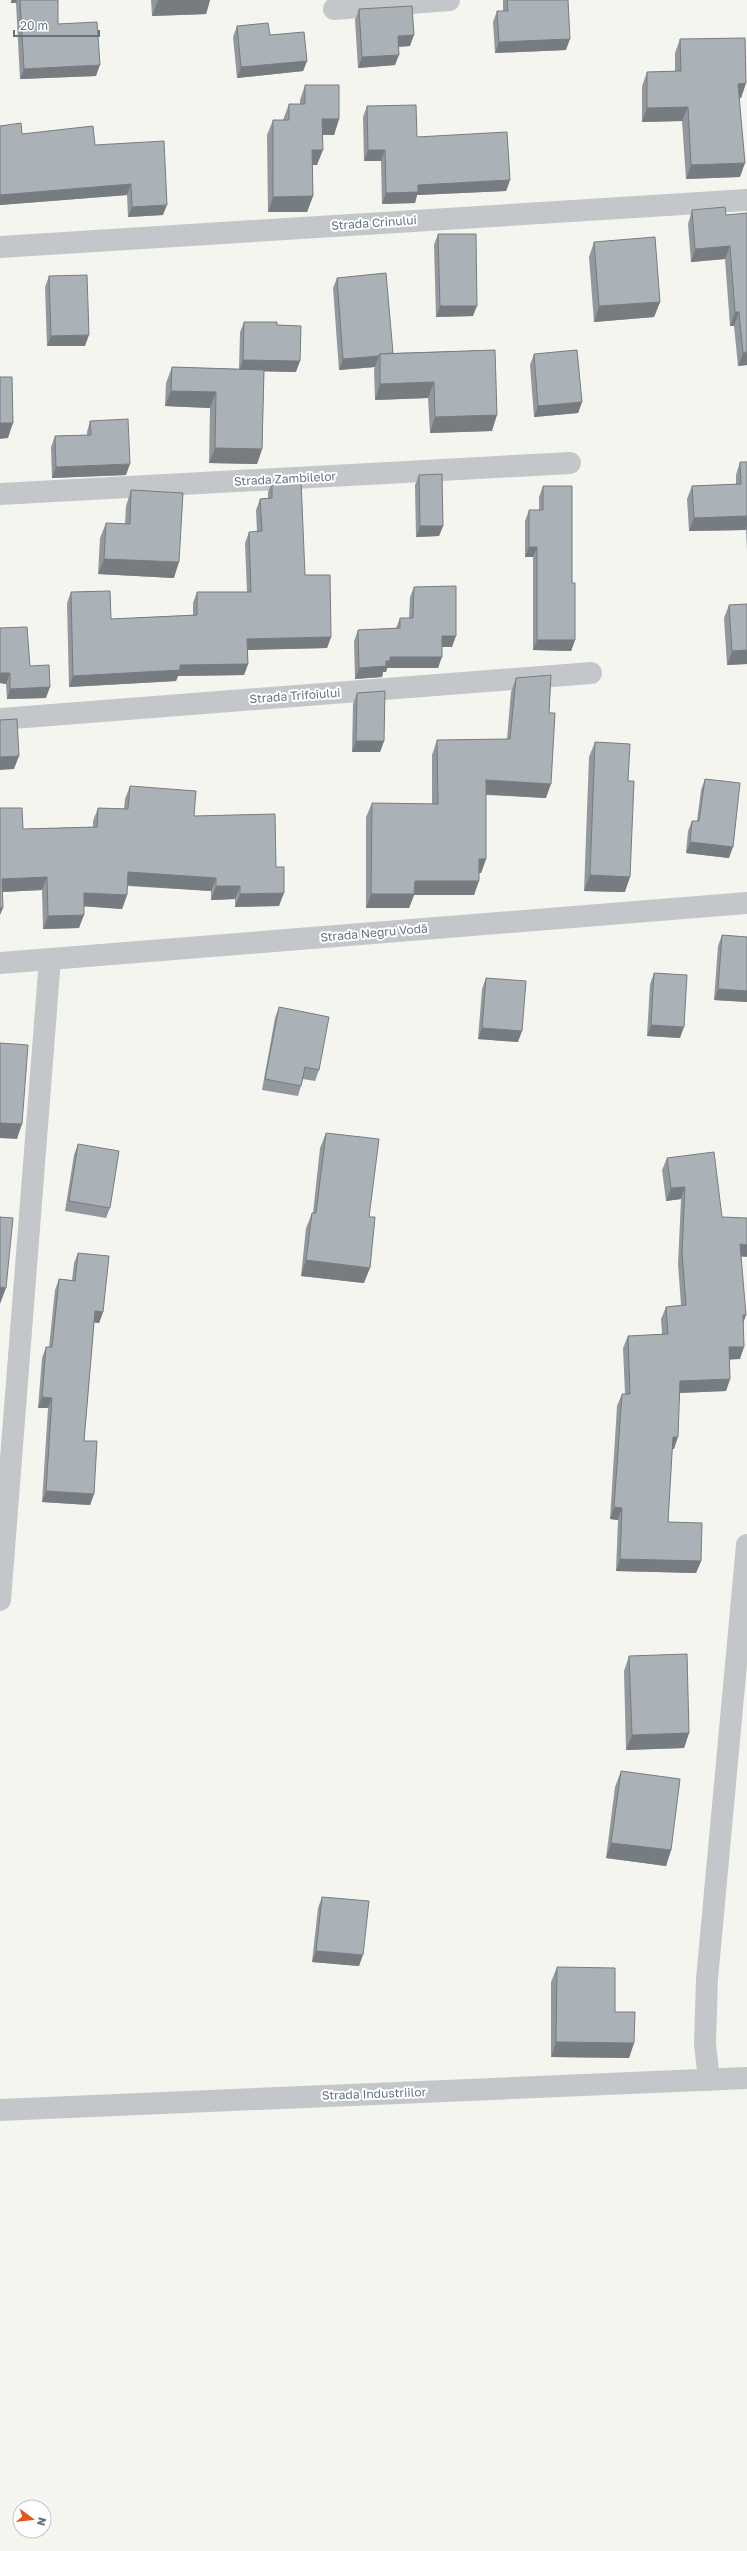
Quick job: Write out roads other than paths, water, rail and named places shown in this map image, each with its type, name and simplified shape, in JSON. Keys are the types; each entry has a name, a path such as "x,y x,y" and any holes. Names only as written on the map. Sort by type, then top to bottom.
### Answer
{"street":[{"path":"334,9 449,0"},
{"name":"Strada Crinului","path":"0,247 747,200"},
{"name":"Strada Zambilelor","path":"0,494 570,463"},
{"name":"Strada Trifoiului","path":"0,719 591,673"},
{"name":"Strada Negru Vodă","path":"0,964 747,903"},
{"path":"0,1600 50,960"},
{"path":"709,2080 705,2044 707,1979 747,1545"},
{"name":"Strada Industriilor","path":"0,2110 747,2078"}]}
